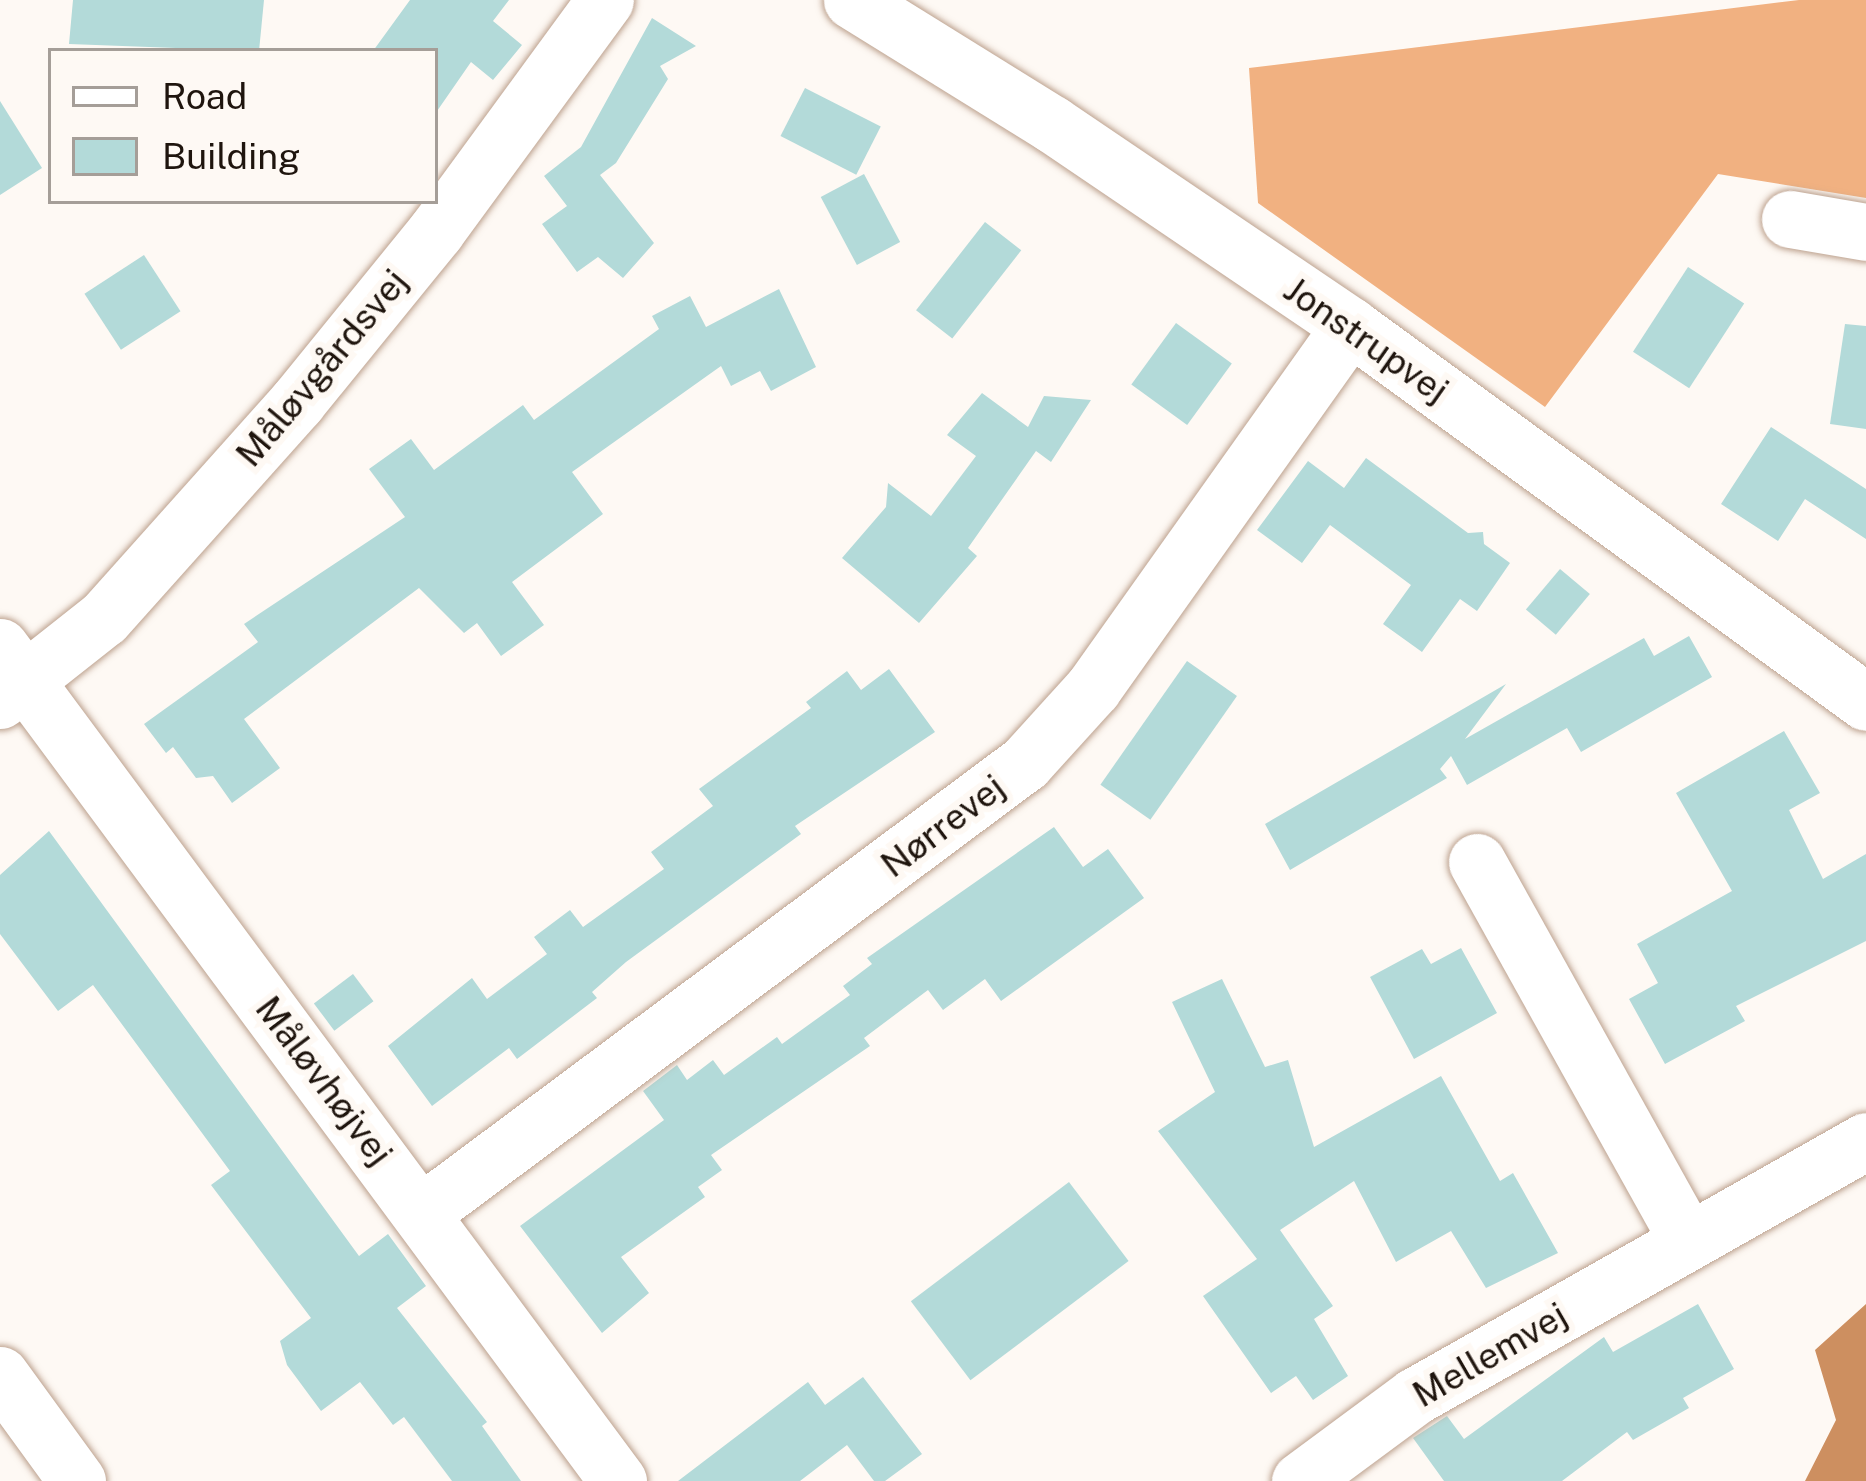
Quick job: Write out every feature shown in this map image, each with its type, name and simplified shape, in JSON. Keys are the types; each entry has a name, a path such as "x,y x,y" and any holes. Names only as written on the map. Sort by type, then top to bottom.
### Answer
{"street":[{"name":"Måløvgårdsvej","path":"9,677 104,618 297,401 436,231 605,0"},
{"name":"Jonstrupvej","path":"852,0 1033,111 1350,326 1866,701"},
{"path":"1790,219 1866,232"},
{"name":"Nørrevej","path":"422,1213 1025,763 1093,688 1350,326"},
{"name":"Måløvhøjvej","path":"9,677 422,1213 618,1481"},
{"path":"1477,862 1687,1240"},
{"name":"Mellemvej","path":"1300,1481 1415,1396 1866,1141"},
{"path":"0,1376 77,1481"}],"shaded area":[{"path":"1799,0 1866,0 1866,198 1718,174 1545,407 1258,203 1249,68"},
{"path":"1866,1304 1866,1481 1805,1481 1836,1420 1815,1350"}],"building":[{"path":"73,0 264,0 259,48 69,44"},
{"path":"410,0 509,0 493,21 522,45 493,80 471,62 438,110 438,48 375,48"},
{"path":"652,18 696,46 660,66 668,79 616,163 600,175 654,243 623,278 598,257 577,272 542,224 567,206 544,176 581,147"},
{"path":"805,88 881,127 856,175 780,136"},
{"path":"0,101 42,168 0,195"},
{"path":"864,174 900,242 857,265 821,197"},
{"path":"985,222 1021,250 952,339 916,310"},
{"path":"144,255 180,311 121,350 84,294"},
{"path":"1688,267 1744,303 1689,388 1633,352"},
{"path":"779,289 816,367 771,391 760,371 731,386 721,366 572,472 603,514 512,582 544,625 501,656 477,623 464,633 419,588 244,719 280,768 232,803 213,776 196,778 173,747 166,753 144,724 258,642 244,624 405,517 369,469 411,439 434,470 523,405 534,420 659,329 652,316 690,296 706,327"},
{"path":"1176,323 1232,364 1187,425 1131,384"},
{"path":"1845,324 1866,326 1866,429 1830,424"},
{"path":"982,393 1028,427 1044,396 1091,400 1051,462 1036,451 968,548 977,556 919,623 842,558 886,507 888,483 931,516 976,456 947,435"},
{"path":"1771,427 1866,489 1866,539 1805,499 1778,541 1721,504"},
{"path":"1366,458 1468,533 1483,532 1484,544 1510,563 1477,611 1460,599 1422,652 1383,624 1411,585 1330,525 1302,563 1257,530 1308,461 1344,488"},
{"path":"1560,569 1590,594 1556,635 1526,610"},
{"path":"1689,636 1712,677 1581,752 1567,728 1467,785 1451,756 1440,769 1447,778 1290,870 1265,824 1506,684 1465,739 1644,638 1654,656"},
{"path":"1187,661 1237,696 1150,820 1100,785"},
{"path":"889,669 935,732 795,826 801,834 626,962 592,992 597,998 517,1059 509,1048 432,1106 388,1046 472,978 487,999 547,954 534,937 570,910 583,927 664,869 651,852 713,806 699,789 811,708 806,702 847,671 861,690"},
{"path":"1784,731 1820,793 1789,810 1823,879 1866,854 1866,941 1736,1006 1745,1021 1665,1064 1629,999 1658,983 1637,944 1732,891 1676,793"},
{"path":"1054,827 1083,867 1108,849 1144,898 1001,1001 985,979 943,1010 928,990 864,1038 870,1046 711,1155 722,1170 698,1187 705,1197 621,1257 649,1293 602,1333 520,1226 664,1120 643,1091 677,1065 687,1080 713,1060 724,1075 777,1037 782,1044 850,995 843,986 872,964 867,958"},
{"path":"49,831 359,1256 388,1234 426,1286 397,1308 487,1422 482,1426 521,1481 452,1481 404,1417 393,1425 360,1382 321,1411 287,1365 280,1341 311,1318 211,1185 230,1171 93,985 58,1011 0,934 0,875"},
{"path":"1461,948 1497,1013 1414,1059 1370,977 1422,949 1431,964"},
{"path":"353,974 373,1001 334,1031 314,1003"},
{"path":"1222,979 1265,1067 1288,1060 1314,1147 1441,1076 1500,1181 1513,1173 1558,1253 1486,1288 1451,1231 1396,1262 1354,1181 1280,1230 1333,1306 1314,1319 1348,1376 1313,1400 1296,1376 1271,1393 1203,1296 1257,1259 1158,1131 1215,1092 1172,1002"},
{"path":"1069,1182 1129,1261 970,1380 911,1301"},
{"path":"1698,1304 1734,1369 1683,1398 1689,1408 1633,1440 1627,1432 1562,1481 1444,1481 1413,1438 1447,1416 1464,1439 1604,1337 1613,1352"},
{"path":"863,1377 922,1454 885,1481 874,1481 847,1445 800,1481 678,1481 808,1382 825,1405"}]}
